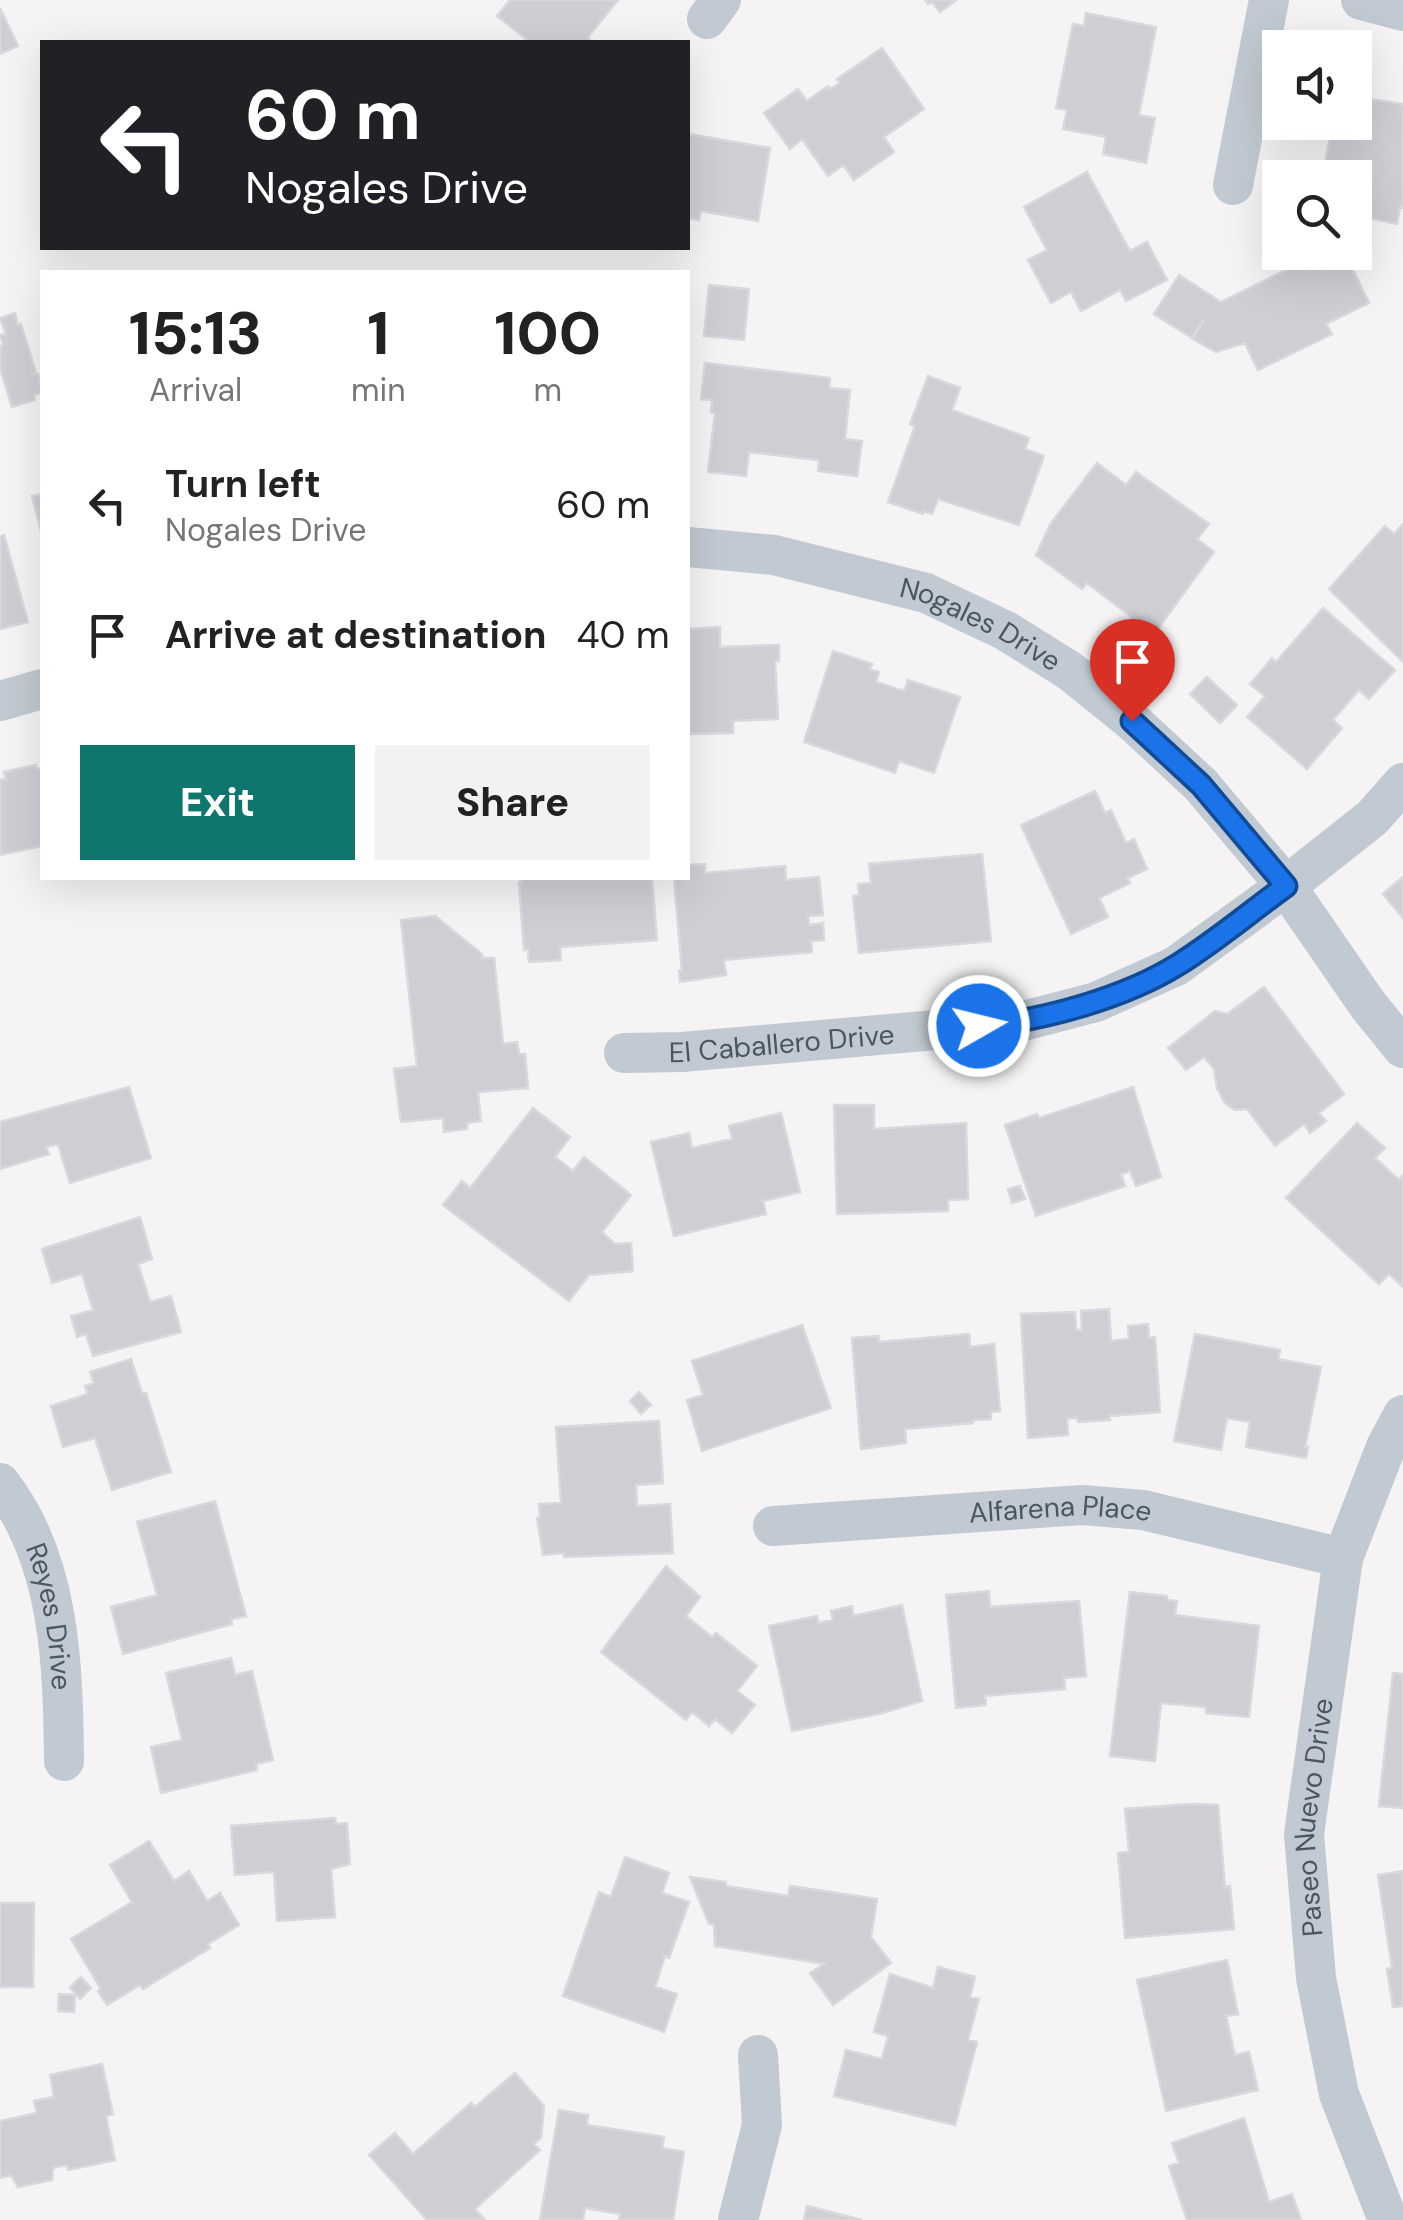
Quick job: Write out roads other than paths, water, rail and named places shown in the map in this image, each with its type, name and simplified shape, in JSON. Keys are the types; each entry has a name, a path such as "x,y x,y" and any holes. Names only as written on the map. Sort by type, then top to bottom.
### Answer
{"street":[{"path":"1234,185 1269,0"},
{"path":"1361,0 1403,11"},
{"name":"Nogales Drive","path":"690,547 774,555 926,594 1006,631 1070,672 1132,721 1201,785 1286,886 1368,1005 1403,1048"},
{"path":"0,701 40,690"},
{"name":"El Caballero Drive","path":"624,1053 682,1052 1016,1023 1096,1002 1176,966 1372,818 1403,782"},
{"name":"Paseo Nuevo Drive","path":"1388,2220 1338,2094 1316,1978 1304,1834 1342,1558 1386,1447 1403,1415"},
{"name":"Reyes Drive","path":"0,1483 31,1536 53,1609 63,1667 64,1761"},
{"name":"Alfarena Place","path":"773,1526 1082,1505 1142,1510 1342,1558"},
{"path":"738,2220 762,2125 758,2055"}]}
